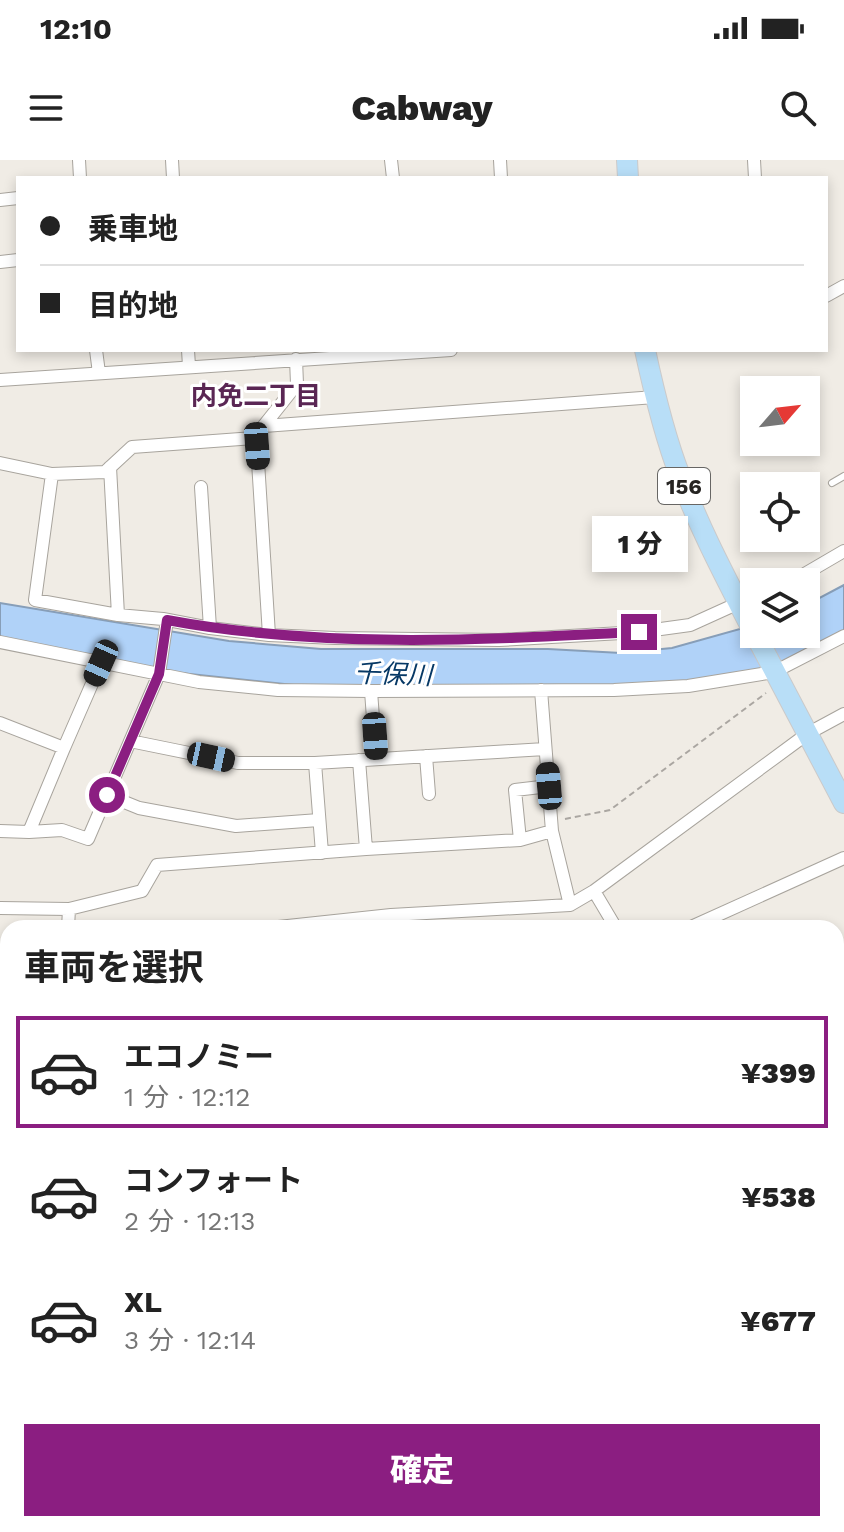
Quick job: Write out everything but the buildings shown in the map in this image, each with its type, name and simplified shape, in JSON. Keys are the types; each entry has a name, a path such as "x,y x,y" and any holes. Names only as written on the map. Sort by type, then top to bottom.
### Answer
{"highway":[{"name":"156","path":"645,352 655,397 680,476 740,595"},
{"name":"156","path":"762,648 841,792"}],"street":[{"path":"96,352 99,373"},
{"path":"188,352 189,366"},
{"path":"0,380 404,352"},
{"path":"0,463 52,474 105,472 132,447 254,438 297,384 296,359"},
{"path":"264,426 655,397"},
{"path":"254,438 269,635"},
{"path":"110,467 118,615"},
{"path":"52,474 35,600 167,624 269,635 499,640 639,632 690,625 740,607"},
{"path":"201,487 210,628"},
{"path":"815,568 844,551"},
{"path":"0,831 62,830 88,839 160,672 167,624"},
{"path":"0,642 199,682 278,690 541,690 688,686 776,675 844,636"},
{"path":"29,832 101,663"},
{"path":"541,690 552,826 570,905"},
{"path":"371,691 376,759"},
{"path":"344,920 570,905 594,891 807,734 844,714"},
{"path":"0,723 64,748"},
{"path":"130,741 238,763 315,763 545,749"},
{"path":"426,756 429,794"},
{"path":"359,760 366,849"},
{"path":"315,763 322,853"},
{"path":"520,840 515,790 549,786"},
{"path":"107,795 139,808 236,826 319,820"},
{"path":"0,908 69,909 142,891 157,865 520,840 552,826"},
{"path":"707,920 844,858"},
{"path":"594,891 611,920"},
{"path":"68,920 69,909"}],"lane":[{"path":"832,483 844,476"}],"path":[{"path":"552,826 610,810 776,675"}],"water":[{"path":"844,585 844,634 820,647 820,598"},
{"name":"千保川","path":"0,603 229,641 321,649 548,649 621,653 672,648 740,629 740,648 818,648 785,666 685,683 623,686 303,686 171,672 0,638"}],"district":[{"name":"内免二丁目","path":"256,396"}],"route":[{"path":"107,795 159,674 167,620 269,635 335,638 499,640 639,632"}]}
